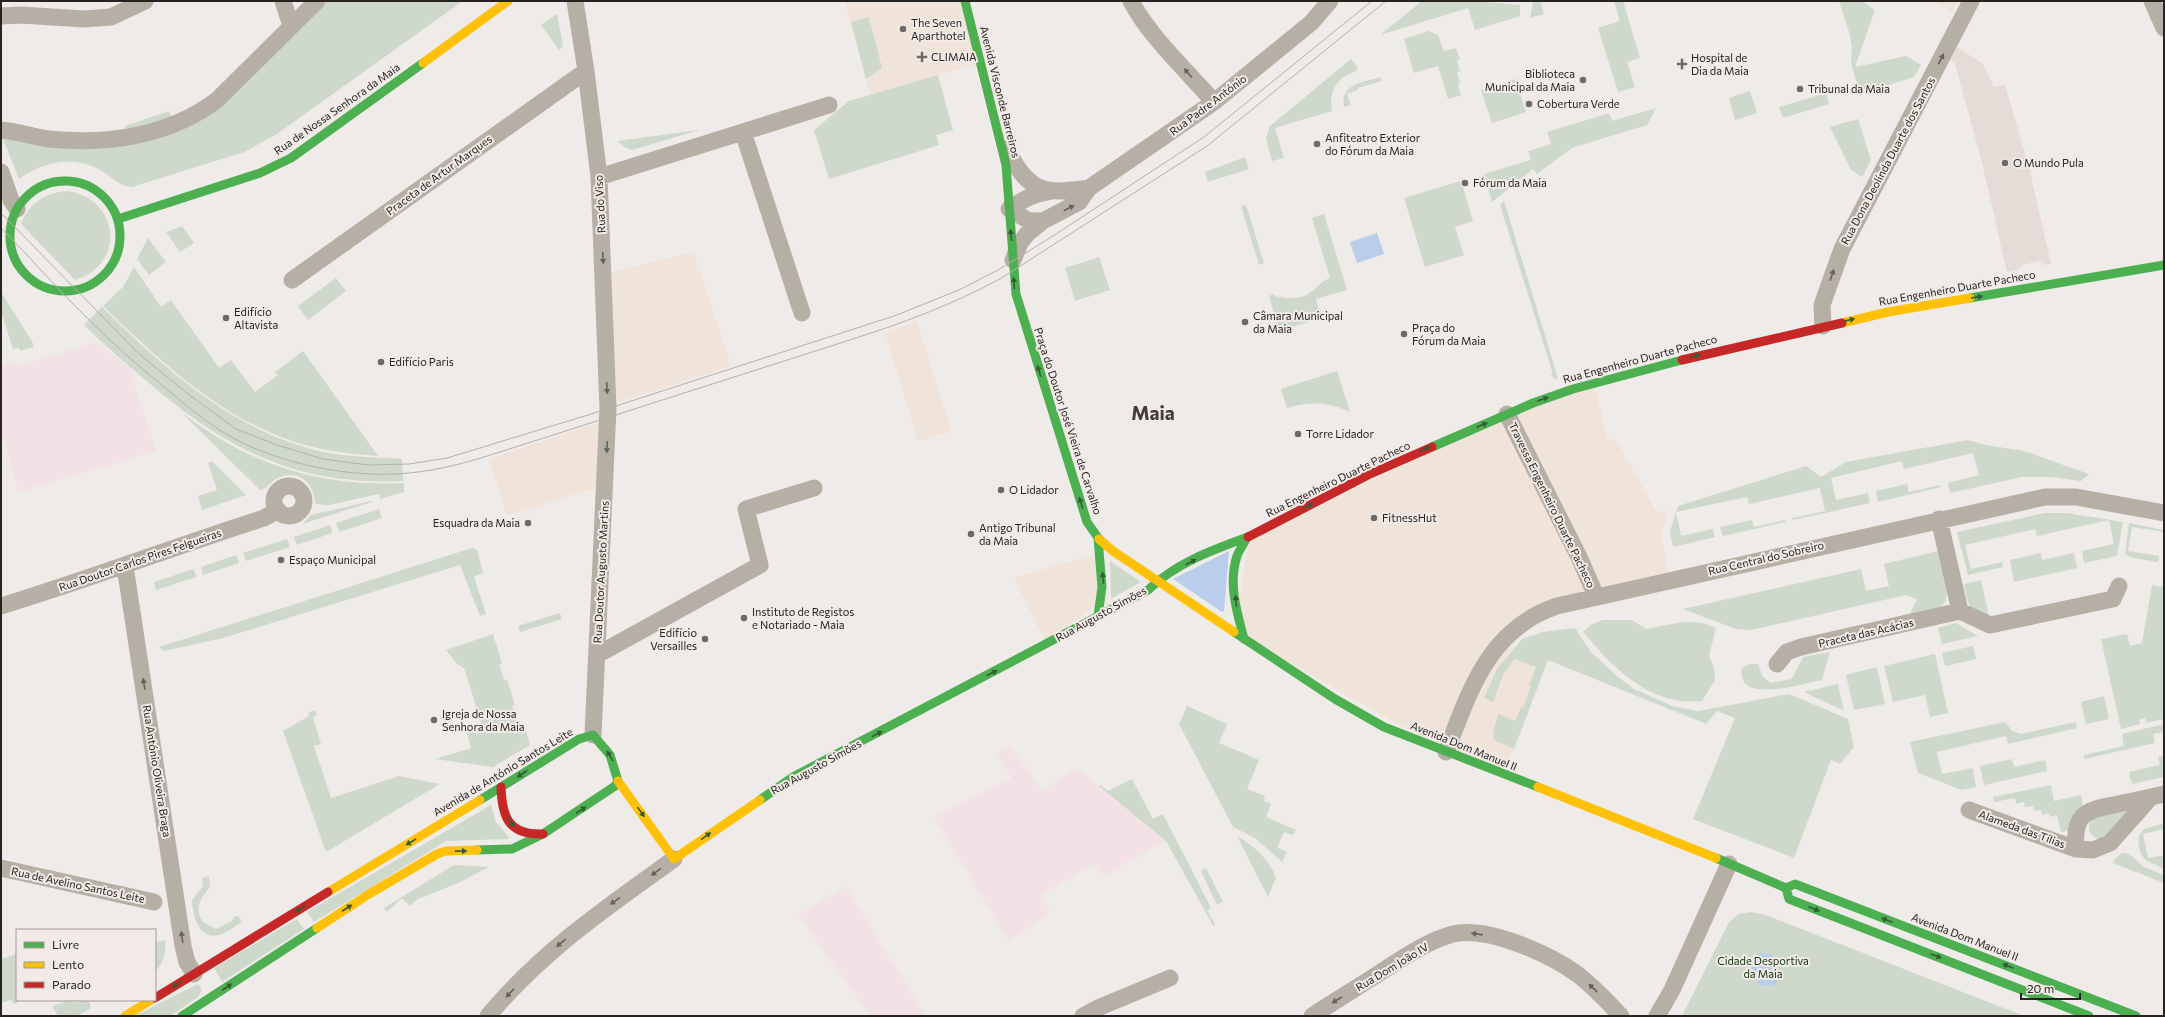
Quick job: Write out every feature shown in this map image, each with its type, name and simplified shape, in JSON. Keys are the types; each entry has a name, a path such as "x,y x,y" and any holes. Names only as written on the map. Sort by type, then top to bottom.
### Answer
{"main road":[{"name":"Rua de Nossa Senhora da Maia","path":"118,220 260,173 291,158 508,1"},
{"name":"Avenida Visconde Barreiros","path":"965,1 1001,139 1006,166 1013,260"},
{"path":"68,180 81,183 94,189 113,206 118,220 121,237 119,252 113,266 103,278 90,286 60,292 45,289 32,281 21,270 12,253 10,237 17,209 29,194 41,186 54,181 68,180"},
{"path":"1,257 12,253"},
{"name":"Praça do Doutor José Vieira de Carvalho","path":"1013,260 1016,294 1089,526 1098,538 1113,551 1156,580"},
{"name":"Rua Engenheiro Duarte Pacheco","path":"1156,580 1226,544 1247,537 1368,476 1507,414 1573,388 1622,374 1888,312 2164,265"},
{"path":"1244,639 1237,611 1233,579 1237,557 1247,537"},
{"path":"1098,538 1103,580 1103,602 1098,616"},
{"name":"Rua Augusto Simões","path":"674,859 794,777 1148,590 1156,580"},
{"name":"Avenida Dom Manuel II","path":"1156,580 1358,713 1384,727 1690,847 1786,888 1795,884 2136,1016"},
{"path":"593,736 605,748 612,760 618,781 674,859"},
{"name":"Avenida de António Santos Leite","path":"156,998 203,979 561,749 578,739 593,736"},
{"path":"182,1016 369,894 437,854 446,851 512,849 543,834 611,790 618,781"},
{"path":"501,787 501,800 506,817 517,831 527,834 543,834"},
{"path":"1786,888 1789,900 2089,1016"},
{"path":"203,979 211,997"},
{"path":"125,1016 149,1001"}],"street":[{"path":"1,16 28,15 84,19 111,17 145,1"},
{"path":"283,1 291,26"},
{"path":"1,130 47,138 83,142 119,140 161,129 201,112 217,100 317,1"},
{"name":"Rua do Viso","path":"574,1 586,71 599,177 608,408"},
{"path":"1132,1 1138,13 1154,33 1214,102"},
{"name":"Rua Dona Deolínda Duarte dos Santos","path":"1823,326 1822,305 1842,249 1971,1"},
{"path":"2152,1 2164,28"},
{"name":"Rua Padre António","path":"1013,260 1020,243 1043,221 1078,202 1089,188 1214,102 1326,7"},
{"name":"Praceta de Artur Marques","path":"292,280 586,71"},
{"path":"599,177 829,105"},
{"path":"743,132 802,313"},
{"name":"Rua Padre António","path":"1001,139 1016,169 1027,180 1042,189 1061,192 1089,188"},
{"path":"1,172 11,200 17,209"},
{"name":"Rua Padre António","path":"1009,209 1032,195 1052,191"},
{"path":"1009,209 1029,221 1043,221"},
{"name":"Rua Doutor Augusto Martins","path":"593,736 608,408"},
{"name":"Travessa Engenheiro Duarte Pacheco","path":"1507,414 1579,557 1596,596"},
{"path":"597,655 760,565 746,509 814,488"},
{"name":"Rua Central do Sobreiro","path":"1446,752 1475,681 1490,654 1504,638 1522,622 1544,610 1596,596 2019,501 2055,496 2076,497 2164,513"},
{"name":"Rua Doutor Carlos Pires Felgueiras","path":"1,606 125,566 162,551 264,518 278,510"},
{"path":"1939,519 1960,611 1990,625 2113,599 2119,586"},
{"name":"Rua António Oliveira Braga","path":"125,566 183,946 203,979"},
{"name":"Praceta das Acácias","path":"1777,664 1787,652 1801,647 1960,611"},
{"name":"Alameda das Tílias","path":"2076,849 2074,834 2079,820 2092,809 2158,796"},
{"name":"Alameda das Tílias","path":"1968,810 2076,849 2093,850 2110,843 2158,796"},
{"name":"Rua Augusto Simões","path":"488,1016 539,962 586,922 674,859"},
{"path":"1657,1016 1672,990 1729,864"},
{"name":"Rua de Avelino Santos Leite","path":"1,868 154,902"},
{"name":"Rua Dom João IV","path":"1312,1016 1402,958 1452,934 1464,932 1495,937 1512,942 1560,962 1595,989 1621,1016"},
{"path":"1083,1016 1100,1006 1170,978"}],"shaded area":[{"path":"845,1 962,1 979,63 870,95"},
{"path":"1932,1 1958,1 1952,12"},
{"name":"O Mundo Pula","path":"1957,47 1982,63 1994,87 2005,85 2029,167 2051,264 2044,265 2039,261 2022,265 2019,270 2007,272 1981,159 1955,64 1950,60"},
{"path":"694,252 731,366 610,405 606,274"},
{"path":"917,321 951,431 918,441 885,333"},
{"path":"97,342 134,372 131,374 156,451 19,492 4,441 1,442 1,367 17,362 19,366"},
{"path":"1594,383 1608,441 1615,438 1657,513 1668,509 1661,534 1669,578 1597,594 1509,414"},
{"path":"1506,416 1594,595 1495,645 1444,750 1246,638 1238,611 1249,539"},
{"path":"606,420 603,485 507,516 489,459"},
{"path":"1098,553 1101,602 1046,642 1014,578"},
{"path":"1502,643 1548,660 1504,772 1450,752"},
{"path":"1010,746 1042,791 1077,768 1166,841 1103,876 1096,863 1041,895 1050,912 1009,941 934,818 1012,779 997,753"},
{"path":"846,886 924,1014 921,1016 870,1016 798,915"}],"green space":[{"path":"325,1 463,1 277,134 244,152 132,187 123,185 104,172 90,165 69,162 58,162 38,168 19,179 2,137 162,137"},
{"path":"1422,1 1475,1 1520,5 1520,16 1475,30 1468,8 1380,35"},
{"path":"1533,1 1540,1 1544,14 1530,18"},
{"path":"1614,1 1623,1 1640,58 1627,62 1635,87 1618,92 1598,28 1620,21"},
{"path":"1839,1 1862,1 1875,10 1855,67 1906,56 1921,65 1914,77 1860,94 1851,63 1852,49 1850,35"},
{"path":"557,14 563,46 559,50 541,25"},
{"path":"869,17 882,68 866,79 851,22"},
{"path":"1428,31 1438,35 1444,51 1456,48 1460,59 1457,60 1460,71 1457,72 1460,82 1458,84 1461,95 1448,99 1438,66 1414,73 1404,39"},
{"path":"1351,59 1358,68 1339,81 1336,85 1331,100 1332,111 1275,128 1284,158 1272,161 1266,138 1270,126"},
{"path":"938,75 953,130 936,135 939,145 829,179 814,130 849,101"},
{"path":"1381,77 1382,81 1358,88 1358,90 1347,94 1351,105 1344,107 1343,99 1345,93 1349,89 1354,85"},
{"path":"1515,79 1526,112 1492,123 1481,90"},
{"path":"1750,91 1757,113 1735,120 1729,98"},
{"path":"1826,93 1829,104 1783,118 1779,107"},
{"path":"1656,108 1647,125 1572,148 1537,174 1533,169 1492,202 1484,174 1531,160 1528,151 1551,144 1547,132 1609,113 1612,121"},
{"path":"169,111 172,119 127,130 125,126"},
{"path":"1858,119 1871,160 1862,177 1851,170 1830,127"},
{"path":"699,130 632,150 626,148 617,141"},
{"path":"1245,157 1249,169 1208,182 1205,172"},
{"path":"1461,181 1473,221 1455,227 1464,255 1425,267 1404,198"},
{"path":"69,191 86,197 99,207 107,220 110,234 109,248 102,261 91,272 75,280 21,224 34,204 53,193"},
{"path":"1504,201 1558,379 1555,379 1551,375 1553,374 1500,205"},
{"path":"1246,205 1264,263 1259,265 1241,206"},
{"path":"1324,214 1347,290 1316,299 1321,318 1279,331 1269,296 1274,294 1275,296 1289,298 1304,296 1322,282 1330,278 1312,218"},
{"path":"182,226 194,243 180,252 166,232"},
{"path":"148,238 166,262 149,275 137,259"},
{"path":"1099,257 1110,290 1075,301 1065,268"},
{"path":"134,267 161,307 171,300 219,368 231,360 255,392 278,375 275,372 303,351 378,456 326,450 279,436 223,408 197,390 172,370 103,306 123,287"},
{"path":"336,278 346,291 308,320 298,306"},
{"path":"1,292 32,341 34,347 20,351 19,348 13,349 1,311"},
{"path":"102,307 176,375 231,414 260,430 291,443 323,452 353,456 402,459 403,481 364,481 328,477 294,469 262,458 232,443 173,403 98,339 84,325"},
{"path":"1337,371 1350,412 1327,404 1303,404 1287,408 1281,389"},
{"path":"182,413 208,431 234,446 260,459 286,469 342,481 404,483 404,492 380,499 379,494 329,505 315,504 309,485 305,480 293,475 277,478 266,488 260,490"},
{"path":"1968,440 1986,445 2024,451 2089,474 2081,481 2051,477 2022,477 1950,493 1948,483 1979,475 1973,453 1904,469 1902,461 1831,478 1836,500 1868,493 1870,503 1793,520 1792,518 1825,511 1820,488 1749,504 1747,497 1676,512 1678,506 1806,466 1821,477 1846,462"},
{"path":"212,461 246,495 202,510 198,496 217,490 208,463"},
{"path":"1907,484 1909,492 1940,485 1941,487 1878,502 1876,491"},
{"path":"372,502 302,524 311,515"},
{"path":"379,509 382,518 339,532 336,523"},
{"path":"1676,512 1681,536 1713,529 1715,537 1673,547 1670,531"},
{"path":"2045,513 2067,513 2123,522 2117,556 2084,563 2082,551 2114,544 2109,520 2037,536 2035,529 1965,545 1971,569 2002,562 2003,567 1968,575 1957,532"},
{"path":"1752,520 1754,527 1785,520 1785,522 1723,536 1720,527"},
{"path":"2129,523 2164,530 2164,532 2132,527 2128,551 2159,556 2158,562 2129,557 2125,554"},
{"path":"330,525 332,533 297,545 294,537"},
{"path":"287,539 290,547 246,561 243,553"},
{"path":"472,548 477,550 483,573 474,577 486,614 480,616 460,565 223,638 164,651 159,647"},
{"path":"1938,551 1947,592 1946,601 1940,607 1909,616 1917,599 1906,595 1751,630 1736,629 1683,609 1861,569 1866,591 1889,586 1884,564"},
{"path":"2041,553 2042,560 2074,553 2077,568 2014,582 2010,560"},
{"path":"236,555 239,563 203,575 201,567"},
{"path":"1110,561 1141,582 1111,599"},
{"path":"194,569 196,577 156,590 154,582"},
{"path":"1981,580 1989,616 1972,608 1968,602 1964,584"},
{"path":"2152,585 2164,587 2164,719 2146,723 2145,718 2139,720 2140,724 2121,729 2101,639 2127,634 2130,646 2142,643"},
{"path":"560,613 562,619 520,632 518,626"},
{"path":"1603,620 1632,620 1646,629 1681,622 1707,624 1716,628 1709,656 1714,668 1715,680 1702,701 1683,701 1666,698 1650,691 1620,671 1583,632 1592,624"},
{"path":"1956,623 1978,636 1942,644 1938,628"},
{"path":"1575,628 1591,652 1618,677 1634,689 1672,706 1698,711 1789,694 1848,719 1854,747 1840,764 1831,760 1794,858 1693,819 1735,718 1717,711 1706,724 1548,660 1514,749 1494,740 1493,732 1498,714 1515,721 1521,707 1523,708 1531,686 1529,685 1536,667 1515,659 1503,675 1493,702 1484,698 1497,669 1522,639 1543,632"},
{"path":"493,634 502,663 499,664 504,680 507,679 515,705 512,706 517,723 520,722 522,728 525,727 530,745 493,767 435,759 471,748 467,733 483,728 464,668 457,664 446,650"},
{"path":"1973,646 1976,659 1945,666 1942,653"},
{"path":"1830,652 1822,680 1787,688 1759,689 1749,686 1743,680 1742,668 1750,664 1758,664 1763,677 1771,683 1792,679 1803,657"},
{"path":"1935,654 1948,713 1930,717 1925,695 1893,702 1884,666"},
{"path":"1877,667 1885,704 1854,710 1846,675"},
{"path":"1838,684 1844,711 1804,692"},
{"path":"2104,696 2109,719 2086,724 2081,702"},
{"path":"1187,706 1227,724 1219,743 1259,760 1247,789 1265,796 1264,801 1271,804 1266,817 1296,830 1293,835 1284,832 1277,847 1287,852 1282,862 1255,838 1233,827 1179,724"},
{"path":"315,710 317,715 313,717 321,744 314,746 331,798 399,776 440,784 326,852 283,731 309,716 308,713"},
{"path":"2005,722 2012,731 2021,734 2076,722 2077,728 2008,744 2006,736 1937,752 1942,774 1973,768 1976,787 1962,790 1918,773 1910,742"},
{"path":"2164,724 2164,732 2153,734 2155,743 2084,759 2084,755 2124,746 2122,734"},
{"path":"2164,756 2164,777 2132,784 2129,772 2160,765 2158,757"},
{"path":"2012,759 2014,767 2045,760 2047,771 1984,785 1980,766"},
{"path":"1132,779 1153,819 1163,814 1211,908 1207,910 1215,924 1214,927 1166,841 1099,786 1101,785 1108,791"},
{"path":"2051,785 2054,801 2081,795 2083,806 2072,830 2061,832 2057,815 2050,817 2049,813 2042,815 2041,810 2034,811 2033,806 2025,807 2024,802 2016,804 2015,798 1994,802 1993,797"},
{"path":"491,805 496,822 509,837 508,839 446,841 314,922 307,912"},
{"path":"2132,809 2110,835 2099,840 2090,834 2089,824 2094,818"},
{"path":"2164,823 2164,829 2143,834 2148,858 2164,855 2164,869 2144,859 2140,852 2138,840 2144,829"},
{"path":"1237,836 1260,854 1273,871 1276,878 1268,897"},
{"path":"2122,853 2129,854 2144,867 2164,875 2164,883 2113,863"},
{"path":"454,865 489,867 458,883 418,899 410,906 402,898 387,912 384,908"},
{"path":"1206,868 1223,902 1217,905 1201,871"},
{"path":"209,876 210,887 199,904 200,917 203,922 216,929 232,921 234,916 239,917 242,922 222,934 212,936 206,934 198,925 195,919 192,900 203,886 202,878"},
{"name":"Cidade Desportiva da Maia","path":"1750,912 1763,914 2024,1016 1682,1016 1729,922 1739,914"},
{"path":"297,919 304,929 222,982 214,968"},
{"path":"165,940 165,953 156,971 156,942"},
{"path":"16,954 15,990 16,1001 19,1002 13,1004 11,1000 1,1003 1,959"},
{"path":"198,984 202,990 197,998 170,1016 134,1016"},
{"path":"68,1001 72,1001 73,1003 89,1001 91,1008 77,1016 58,1016 52,1006"}],"water":[{"path":"1377,233 1384,254 1357,263 1350,242"},
{"path":"1229,551 1224,611 1222,612 1173,579"},
{"path":"1759,953 1772,955 1781,976 1774,986 1759,985 1750,964"}],"tram line":[{"path":"1,213 139,354 188,394 236,429 277,445 323,459 368,465 409,464 447,458 588,415 897,315 961,289 998,270 1053,236 1204,137 1372,1"},
{"path":"1,228 98,329 187,406 213,426 231,437 250,447 294,462 341,471 364,474 387,474 433,470 491,455 875,332 965,297 1000,279 1207,146 1386,1"}],"traffic: fast":[{"path":"965,1 1006,165 1016,294 1087,522 1099,539"},
{"path":"118,219 260,173 291,158 423,63"},
{"path":"65,181 86,185 96,190 104,197 111,205 116,215 120,236 116,257 111,267 104,275 96,282 86,287 65,291 44,287 34,282 26,275 19,267 14,257 10,236 14,215 19,205 26,197 34,190 44,185 65,181"},
{"path":"1970,298 2164,265"},
{"path":"1432,447 1533,403 1573,389 1682,360"},
{"path":"1244,639 1234,598 1233,577 1237,556 1247,537"},
{"path":"760,800 793,777 1148,590 1170,572 1182,565 1208,552 1248,537"},
{"path":"1098,538 1102,587 1098,616"},
{"path":"1234,632 1335,699 1384,727 1538,787"},
{"path":"477,850 512,849 543,834 615,786 618,781 610,755 593,735 579,739 480,800"},
{"path":"1716,858 1786,888 1795,884 2136,1016"},
{"path":"1786,888 1789,899 2089,1016"},
{"path":"182,1016 317,928"}],"traffic: slow":[{"path":"423,63 508,1"},
{"path":"1842,323 1888,312 1970,298"},
{"path":"1099,539 1113,551 1234,632"},
{"path":"618,781 674,859 760,800"},
{"path":"1538,787 1716,858"},
{"path":"328,892 480,800"},
{"path":"317,928 369,894 437,854 446,851 477,850"},
{"path":"125,1016 149,1001"}],"traffic: jam":[{"path":"1682,360 1842,323"},
{"path":"1248,537 1368,475 1432,447"},
{"path":"501,787 503,808 506,816 515,828 531,834 543,834"},
{"path":"156,997 328,892"}],"place":[{"name":"The Seven Aparthotel","path":"903,29"},
{"name":"CLIMAIA","path":"922,57"},
{"name":"Hospital de Dia da Maia","path":"1682,64"},
{"name":"Biblioteca Municipal da Maia","path":"1583,80"},
{"name":"Tribunal da Maia","path":"1800,89"},
{"name":"Cobertura Verde","path":"1529,104"},
{"name":"Anfiteatro Exterior do Fórum da Maia","path":"1317,144"},
{"name":"O Mundo Pula","path":"2005,163"},
{"name":"Fórum da Maia","path":"1465,183"},
{"name":"Edifício Altavista","path":"226,318"},
{"name":"Câmara Municipal da Maia","path":"1245,322"},
{"name":"Praça do Fórum da Maia","path":"1404,334"},
{"name":"Edifício Paris","path":"381,362"},
{"name":"Torre Lidador","path":"1298,434"},
{"name":"O Lidador","path":"1001,490"},
{"name":"FitnessHut","path":"1374,518"},
{"name":"Esquadra da Maia","path":"528,523"},
{"name":"Antigo Tribunal da Maia","path":"971,534"},
{"name":"Espaço Municipal","path":"281,560"},
{"name":"Instituto de Registos e Notariado - Maia","path":"744,618"},
{"name":"Edifício Versailles","path":"705,639"},
{"name":"Igreja de Nossa Senhora da Maia","path":"434,720"}],"district":[{"name":"Maia","path":"1153,413"}]}
